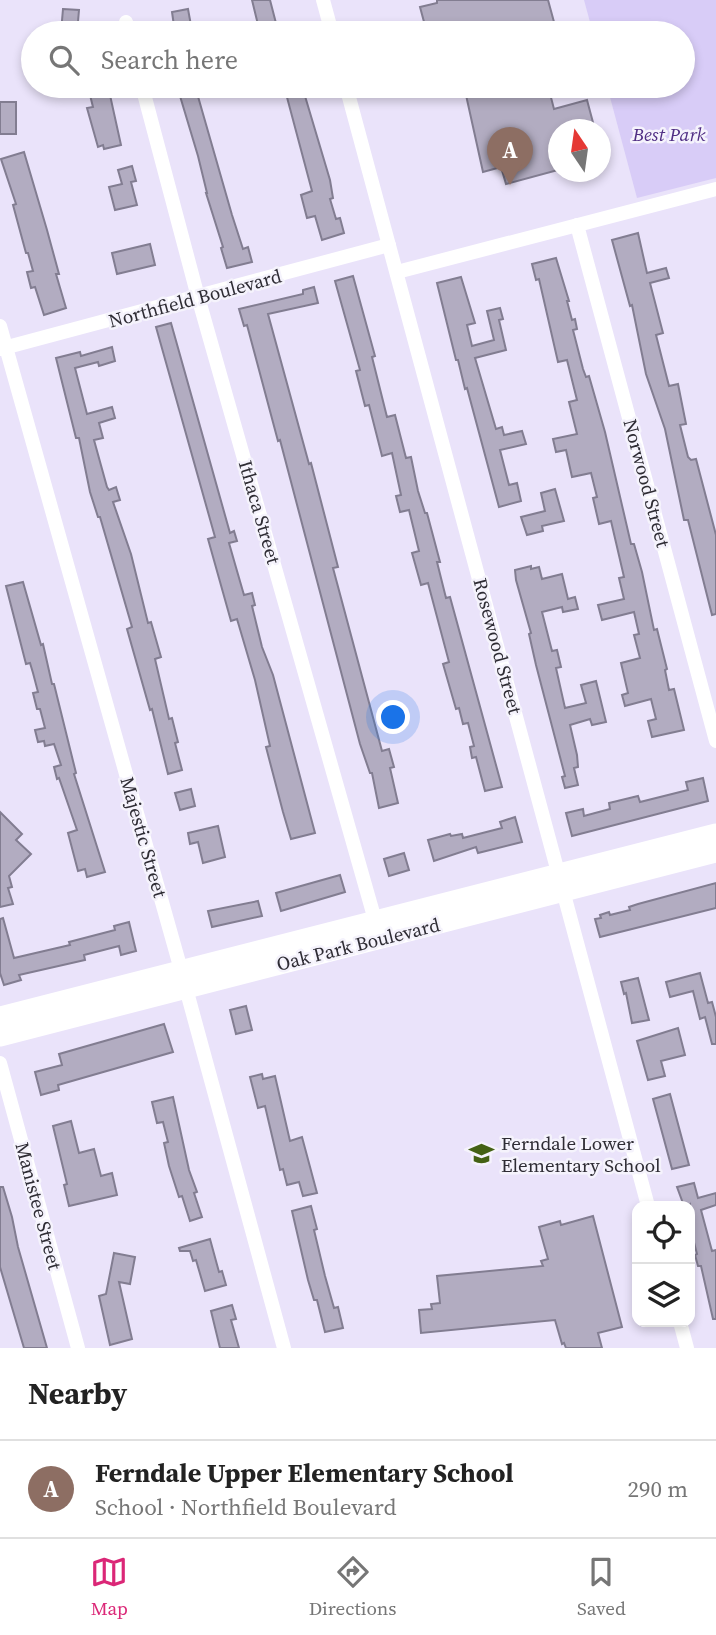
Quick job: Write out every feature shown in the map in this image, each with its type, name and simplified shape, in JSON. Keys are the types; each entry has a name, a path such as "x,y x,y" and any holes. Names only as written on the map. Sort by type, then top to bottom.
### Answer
{"street":[{"path":"323,0 329,21"},
{"name":"Ithaca Street","path":"145,98 198,297 378,930"},
{"name":"Rosewood Street","path":"349,98 647,1201"},
{"path":"397,272 716,189"},
{"name":"Norwood Street","path":"577,225 716,741"},
{"name":"Northfield Boulevard","path":"3,349 389,245"},
{"name":"Majestic Street","path":"0,326 3,349 184,979 284,1348"},
{"name":"Oak Park Boulevard","path":"0,1017 184,979 378,930 561,882 716,834"},
{"name":"Oak Park Boulevard","path":"561,882 716,852"},
{"name":"Oak Park Boulevard","path":"0,1036 184,979"},
{"name":"Manistee Street","path":"0,1063 78,1348"},
{"path":"681,1327 687,1348"}],"green space":[{"name":"Best Park","path":"584,0 716,0 716,178 637,198 610,98 695,98 695,21 590,21"}],"building":[{"path":"252,0 270,0 275,21 257,21"},
{"path":"437,0 548,0 554,21 424,21 420,7 437,3"},
{"path":"63,9 79,10 78,21 62,21"},
{"path":"188,9 190,21 173,21 172,12"},
{"path":"91,98 111,98 121,145 104,149 103,145 98,147 87,108 93,107"},
{"path":"181,98 198,98 243,249 248,247 252,262 227,268"},
{"path":"287,98 306,98 330,180 333,198 330,199 344,233 322,240 315,216 307,218 301,195 312,191"},
{"path":"467,98 551,98 554,109 587,100 592,119 548,119 548,173 506,184 501,167 483,172"},
{"path":"0,102 16,102 16,134 0,134"},
{"path":"24,152 66,308 44,315 35,287 31,288 27,272 33,271 1,159"},
{"path":"132,166 136,181 131,182 137,205 115,210 109,187 122,184 118,170"},
{"path":"638,233 647,273 666,268 669,278 650,283 663,333 656,335 669,386 678,384 686,424 680,425 688,457 691,460 696,459 716,535 716,614 712,615 688,520 684,520 665,429 646,374 632,305 630,306 612,240"},
{"path":"150,244 155,265 117,274 112,253"},
{"path":"556,258 572,320 575,319 577,329 573,330 583,369 586,377 589,376 631,544 634,544 642,572 654,630 657,629 669,690 674,689 684,730 652,737 648,721 656,719 651,699 625,706 622,695 628,693 621,663 640,658 634,635 639,634 634,612 602,620 598,605 624,599 619,578 624,577 611,521 599,524 593,498 597,497 591,473 572,477 566,450 556,452 553,439 577,434 569,402 577,400 567,360 558,362 539,279 536,280 532,264"},
{"path":"353,276 375,356 372,357 387,417 395,415 406,458 411,457 418,491 440,562 437,562 446,598 450,597 502,787 485,791 476,757 472,758 470,747 474,746 468,723 463,724 459,708 456,709 443,664 449,662 428,583 421,585 412,553 419,551 409,510 400,512 396,496 401,495 392,453 382,456 369,405 365,406 356,371 360,370 335,281"},
{"path":"461,277 475,323 467,325 472,346 494,340 487,311 500,308 503,319 499,320 506,350 475,358 496,429 502,427 504,435 522,431 526,444 500,450 509,485 517,483 521,501 499,507 467,388 465,389 456,360 437,283"},
{"path":"314,287 318,303 268,314 309,464 311,463 338,567 333,568 382,751 389,749 394,767 390,768 398,803 379,808 372,773 360,744 280,440 278,441 247,325 244,326 239,309 303,294 303,290"},
{"path":"171,323 230,533 234,531 237,541 229,543 244,595 252,593 255,605 252,606 262,647 273,675 315,833 291,839 283,812 266,747 270,746 255,680 237,619 231,621 208,539 215,537 156,327"},
{"path":"112,347 115,361 99,366 98,362 75,368 87,414 112,407 115,418 99,423 103,438 94,440 107,487 109,490 116,487 120,500 113,502 131,554 148,623 151,622 161,657 155,659 169,719 172,718 178,742 175,743 182,770 168,774 152,709 150,710 127,629 132,627 100,517 90,492 79,438 76,438 56,358 80,352 81,356"},
{"path":"555,489 564,521 542,526 543,531 527,535 521,517 545,511 541,493"},
{"path":"531,566 531,569 539,567 542,579 562,574 568,599 575,597 578,609 563,612 562,607 542,612 552,651 557,650 561,667 556,668 565,708 586,703 581,685 596,681 606,722 592,725 590,719 570,725 577,755 578,767 574,768 578,785 565,788 562,777 565,776 516,580 515,570"},
{"path":"23,582 54,684 76,773 74,774 105,872 87,877 85,869 78,871 68,833 77,830 59,778 57,779 54,767 61,765 54,744 45,746 44,741 38,742 35,730 45,728 33,693 38,692 30,663 26,664 6,586"},
{"path":"703,778 708,801 572,836 566,813 583,809 584,816 610,809 609,803 638,796 640,802 688,790 686,782"},
{"path":"191,789 195,806 180,810 175,793"},
{"path":"0,812 22,834 16,840 31,854 9,876 12,887 8,888 13,904 0,907"},
{"path":"515,817 522,842 478,853 476,847 434,861 428,840 450,834 462,834 463,838 502,828 500,822"},
{"path":"218,826 225,857 203,863 198,842 190,844 188,833"},
{"path":"404,853 409,870 389,876 384,859"},
{"path":"340,875 345,892 281,911 276,893"},
{"path":"716,883 716,908 600,937 595,919 601,918 600,915 630,910 629,907 638,904"},
{"path":"258,901 262,916 212,927 208,911"},
{"path":"3,918 14,958 70,945 69,942 115,930 114,926 129,922 136,951 121,955 119,946 84,955 85,960 19,975 21,980 4,985 0,973 0,919"},
{"path":"700,973 708,1003 712,1002 716,1017 716,1044 712,1044 705,1017 700,1019 693,991 670,997 666,982"},
{"path":"638,978 649,1020 632,1023 621,982"},
{"path":"246,1006 252,1030 236,1034 230,1010"},
{"path":"164,1024 173,1052 58,1085 59,1090 41,1095 35,1072 62,1065 59,1054"},
{"path":"678,1028 685,1055 661,1061 665,1076 648,1080 637,1041"},
{"path":"262,1074 263,1079 275,1076 290,1141 302,1137 317,1193 303,1196 299,1182 287,1185 283,1169 280,1170 265,1106 258,1108 250,1077"},
{"path":"670,1094 689,1165 672,1169 653,1099"},
{"path":"173,1097 189,1170 197,1192 194,1193 202,1217 190,1221 169,1166 164,1143 168,1142 163,1122 157,1123 152,1102"},
{"path":"71,1121 79,1153 94,1149 101,1176 112,1173 117,1195 69,1206 64,1185 67,1184 53,1126"},
{"path":"694,1183 698,1198 716,1193 716,1205 701,1210 712,1251 716,1250 716,1319 713,1319 701,1266 698,1266 695,1255 695,1201 682,1201 677,1187"},
{"path":"0,1187 3,1187 12,1217 47,1348 24,1348 0,1267"},
{"path":"311,1206 325,1276 334,1308 338,1307 343,1328 325,1332 317,1300 314,1300 308,1280 292,1211"},
{"path":"593,1216 622,1327 598,1333 602,1348 566,1348 564,1343 562,1344 555,1320 421,1333 419,1310 432,1309 431,1304 440,1303 437,1276 543,1266 541,1261 548,1259 539,1227 560,1221 561,1225"},
{"path":"210,1239 219,1272 222,1271 226,1285 205,1291 196,1260 193,1261 190,1251 180,1251 179,1248"},
{"path":"114,1253 135,1257 130,1284 119,1282 132,1339 110,1345 99,1296 106,1294"},
{"path":"232,1305 236,1319 231,1320 239,1348 220,1348 211,1311"}],"place":[{"name":"Ferndale Upper Elementary School","path":"510,185"},
{"name":"Ferndale Lower Elementary School","path":"481,1154"}]}
